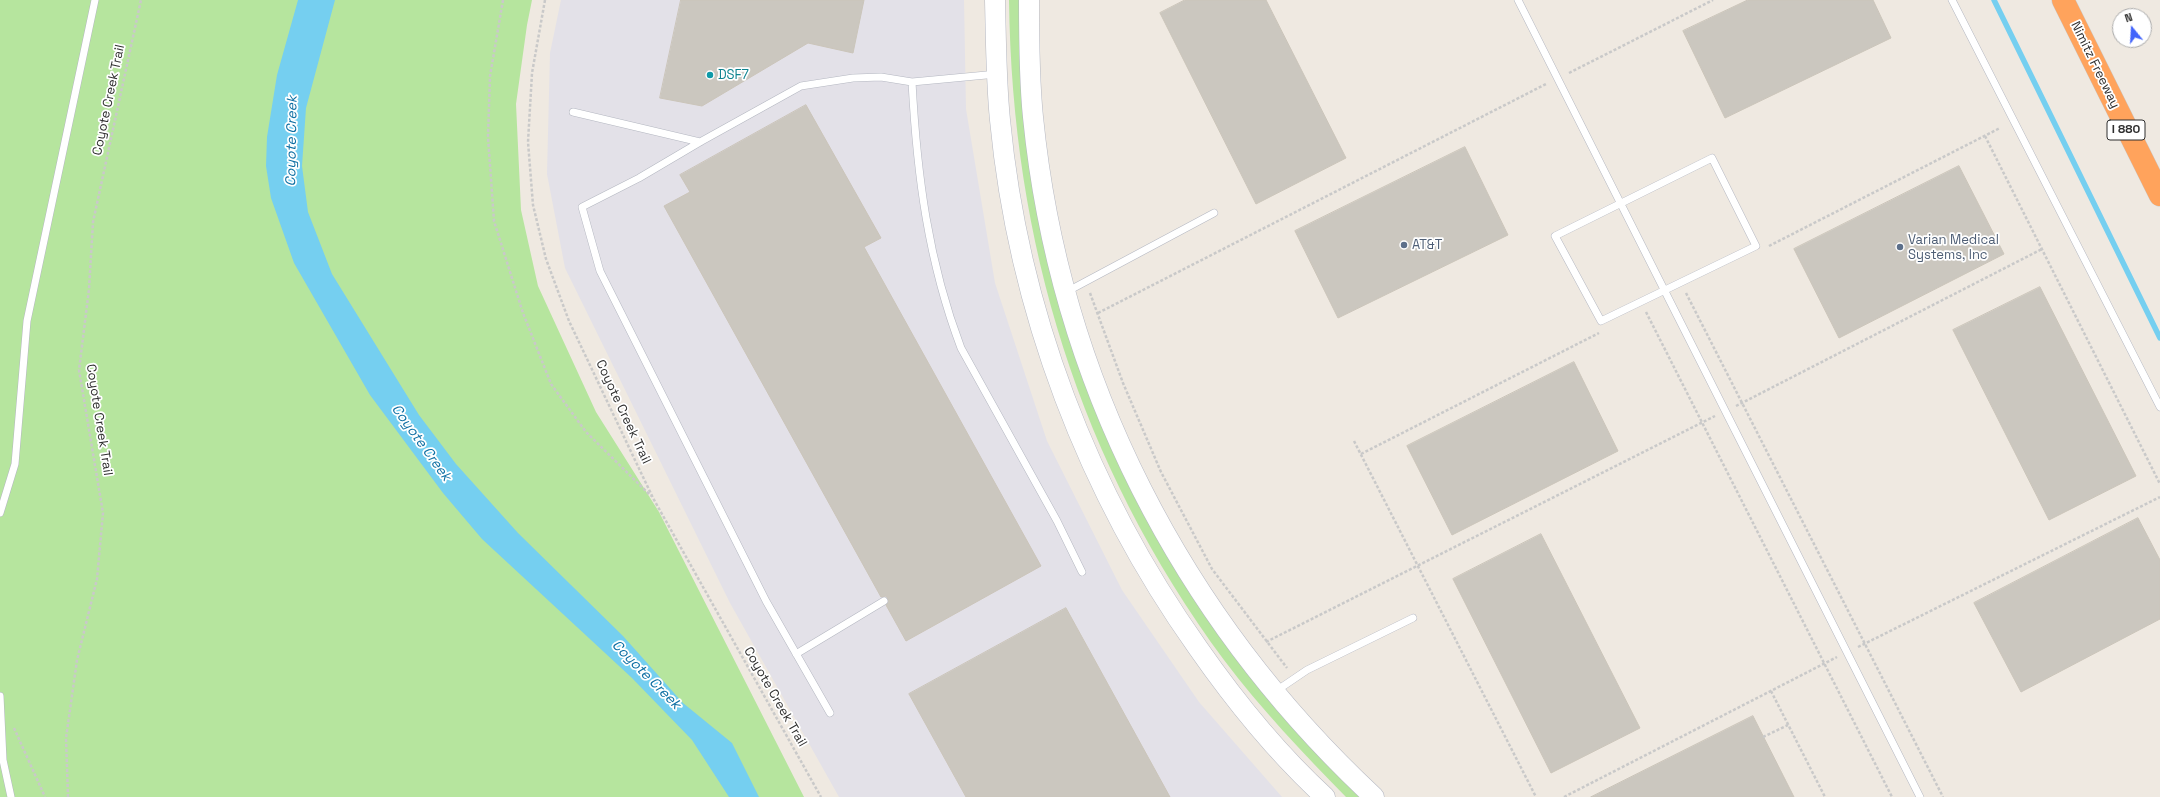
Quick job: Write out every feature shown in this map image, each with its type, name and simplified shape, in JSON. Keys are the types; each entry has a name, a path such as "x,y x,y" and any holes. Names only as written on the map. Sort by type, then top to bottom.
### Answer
{"highway":[{"name":"Nimitz Freeway","path":"2063,0 2160,195"}],"main road":[{"path":"995,0 997,74 1006,168 1019,244 1035,307 1052,362 1078,434 1132,543 1180,623 1221,680 1254,720 1325,797"},
{"path":"1029,0 1029,56 1033,117 1050,222 1066,292 1086,358 1109,421 1143,492 1172,547 1208,604 1248,660 1274,692 1344,769 1374,797"}],"lane":[{"path":"0,513 15,464 27,322 95,0"},
{"path":"1518,0 1622,203 1846,653 1920,797"},
{"path":"1952,0 2160,407"},
{"path":"830,713 766,601 600,271 582,207 639,178 801,86 853,78 881,77 912,82 997,74"},
{"path":"912,82 914,126 925,220 950,318 961,348 1057,521 1082,572"},
{"path":"573,112 700,142"},
{"path":"1712,158 1756,246 1665,289 1601,322 1555,236 1712,158"},
{"path":"1066,292 1214,213"},
{"path":"796,654 884,601"},
{"path":"1274,692 1295,678 1369,638 1414,618"},
{"path":"0,696 2,711 3,760 11,797"}],"path":[{"name":"Coyote Creek Trail","path":"68,797 66,738 77,660 97,579 103,513 78,370 89,289 93,222 141,0"},
{"path":"503,0 490,76 488,137 494,221 522,313 551,384 586,432 653,498"},
{"name":"Coyote Creek Trail","path":"545,0 532,73 528,142 533,205 546,259 569,321 653,498 821,797"},
{"path":"1098,313 1713,0"},
{"path":"1985,136 2160,484"},
{"path":"1266,642 1726,411 2042,249"},
{"path":"1086,281 1123,382 1161,472 1212,569 1266,642 1295,678"},
{"path":"1684,289 1943,797"},
{"path":"1645,309 1892,797"},
{"path":"1354,441 1536,797"},
{"path":"1564,797 1824,664 2160,497"},
{"path":"1771,691 1825,797"},
{"path":"2,711 16,731 45,797"},
{"path":"1763,737 1788,725"}],"shaded area":[{"path":"561,0 964,0 966,109 995,283 1047,441 1122,590 1199,702 1282,797 839,797 730,603 565,268 547,174 550,53"}],"green space":[{"path":"0,0 532,0 516,104 521,210 538,286 596,412 659,512 804,797 0,797"},
{"path":"1009,0 1022,0 1039,200 1142,504 1365,797 1346,797 1298,747 1224,660 1173,585 1130,508 1093,429 1063,347 1040,264 1023,178 1013,90"}],"water":[{"name":"Coyote Creek","path":"298,0 335,0 306,108 302,166 308,212 332,274 419,415 456,464 518,533 623,636 683,703 732,743 759,797 729,797 692,740 632,678 482,539 443,493 370,395 294,263 271,198 266,166 267,137 277,75"}],"building":[{"name":"DSF7","path":"681,0 864,0 853,53 808,43 702,106 660,98"},
{"path":"1185,0 1266,0 1346,158 1256,204 1160,13"},
{"path":"1748,0 1873,0 1891,38 1725,118 1683,31"},
{"path":"806,105 881,238 864,247 1041,566 906,641 886,605 888,599 886,596 881,597 664,206 690,192 680,175"},
{"path":"1465,147 1508,235 1338,318 1295,231"},
{"path":"1959,166 2004,254 1839,338 1794,249"},
{"path":"2040,287 2136,476 2049,520 1953,330"},
{"path":"1574,362 1618,451 1452,535 1407,446"},
{"path":"2138,518 2160,560 2160,619 2021,692 1974,603"},
{"path":"1541,534 1640,728 1551,773 1453,579"},
{"path":"1066,608 1170,797 966,797 909,694"},
{"path":"1753,716 1794,797 1591,797"}],"waterway":[{"path":"1994,0 2160,338"}],"place":[{"name":"DSF7","path":"710,75"},
{"name":"AT&T","path":"1404,245"},
{"name":"Varian Medical Systems, Inc","path":"1900,247"}]}
